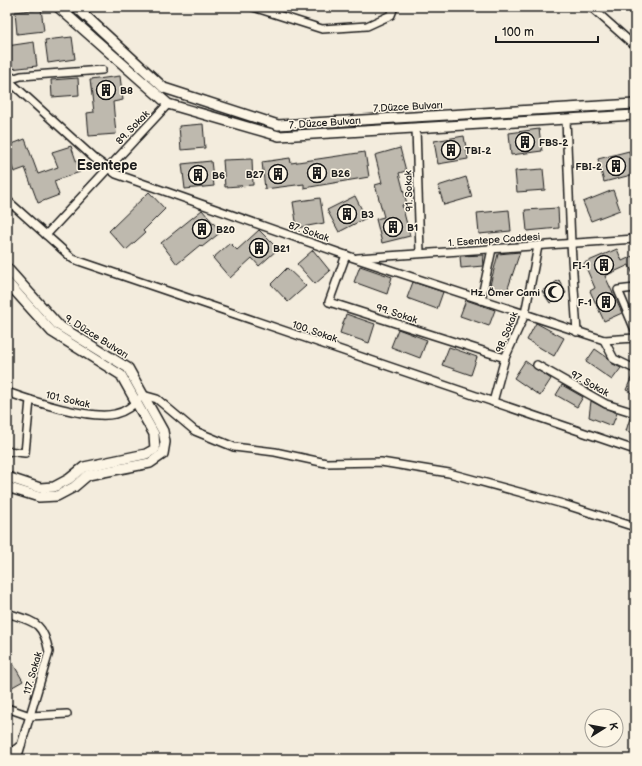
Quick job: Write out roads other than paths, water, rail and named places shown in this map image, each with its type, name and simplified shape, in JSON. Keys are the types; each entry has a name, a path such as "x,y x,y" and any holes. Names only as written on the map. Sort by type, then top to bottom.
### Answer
{"main road":[{"name":"7. Düzce Bulvarı","path":"58,7 152,92 168,104 279,136 635,114"},
{"name":"7.Düzce Bulvarı","path":"76,7 164,88 278,125 635,104"},
{"name":"9. Düzce Bulvarı","path":"7,268 58,325 128,368 163,430 165,442 163,454 150,463 88,475 74,487 57,496 39,497 7,486"},
{"name":"9. Düzce Bulvarı","path":"7,282 52,332 121,375 155,438 155,449 146,454 84,466 69,479 54,487 40,488 7,477"}],"street":[{"path":"253,7 322,28 367,26 391,15 394,7"},
{"path":"591,7 635,46"},
{"path":"8,80 21,76 102,70"},
{"name":"87. Sokak","path":"8,80 94,158 116,174 354,258 577,332 604,340 635,338"},
{"name":"89. Sokak","path":"46,235 168,104"},
{"path":"566,119 571,244 577,332"},
{"name":"91. Sokak","path":"416,128 420,254"},
{"name":"100. Sokak","path":"7,200 73,259 635,450"},
{"name":"1. Esentepe Caddesi","path":"354,258 635,239"},
{"name":"98. Sokak","path":"493,402 505,358 524,314 538,246"},
{"path":"481,300 492,249"},
{"name":"99. Sokak","path":"346,255 330,302 505,358"},
{"path":"635,288 618,290 635,330"},
{"path":"604,340 614,359 635,369"},
{"name":"97. Sokak","path":"537,365 606,404 635,413"},
{"name":"101. Sokak","path":"7,392 30,400 95,415 116,414 137,403 143,395"},
{"path":"143,395 157,399 195,431 234,447 274,452 326,463 381,462 449,473 563,504 635,527"},
{"path":"7,451 26,453 30,400"},
{"name":"117. Sokak","path":"7,613 36,623 46,635 49,652 17,759"},
{"path":"7,708 30,716 67,714"},
{"path":"7,756 22,744"}],"place":[{"name":"B8","path":"106,90"},
{"name":"FBS-2","path":"525,142"},
{"name":"TBI-2","path":"451,150"},
{"name":"FBI-2","path":"616,166"},
{"name":"B26","path":"317,173"},
{"name":"B27","path":"278,174"},
{"name":"B6","path":"198,175"},
{"name":"B3","path":"347,214"},
{"name":"B1","path":"393,227"},
{"name":"B20","path":"202,229"},
{"name":"B21","path":"259,248"},
{"name":"FI-1","path":"604,265"},
{"name":"Hz. Ömer Cami","path":"554,292"},
{"name":"F-1","path":"606,302"}],"district":[{"name":"Esentepe","path":"107,165"}]}
